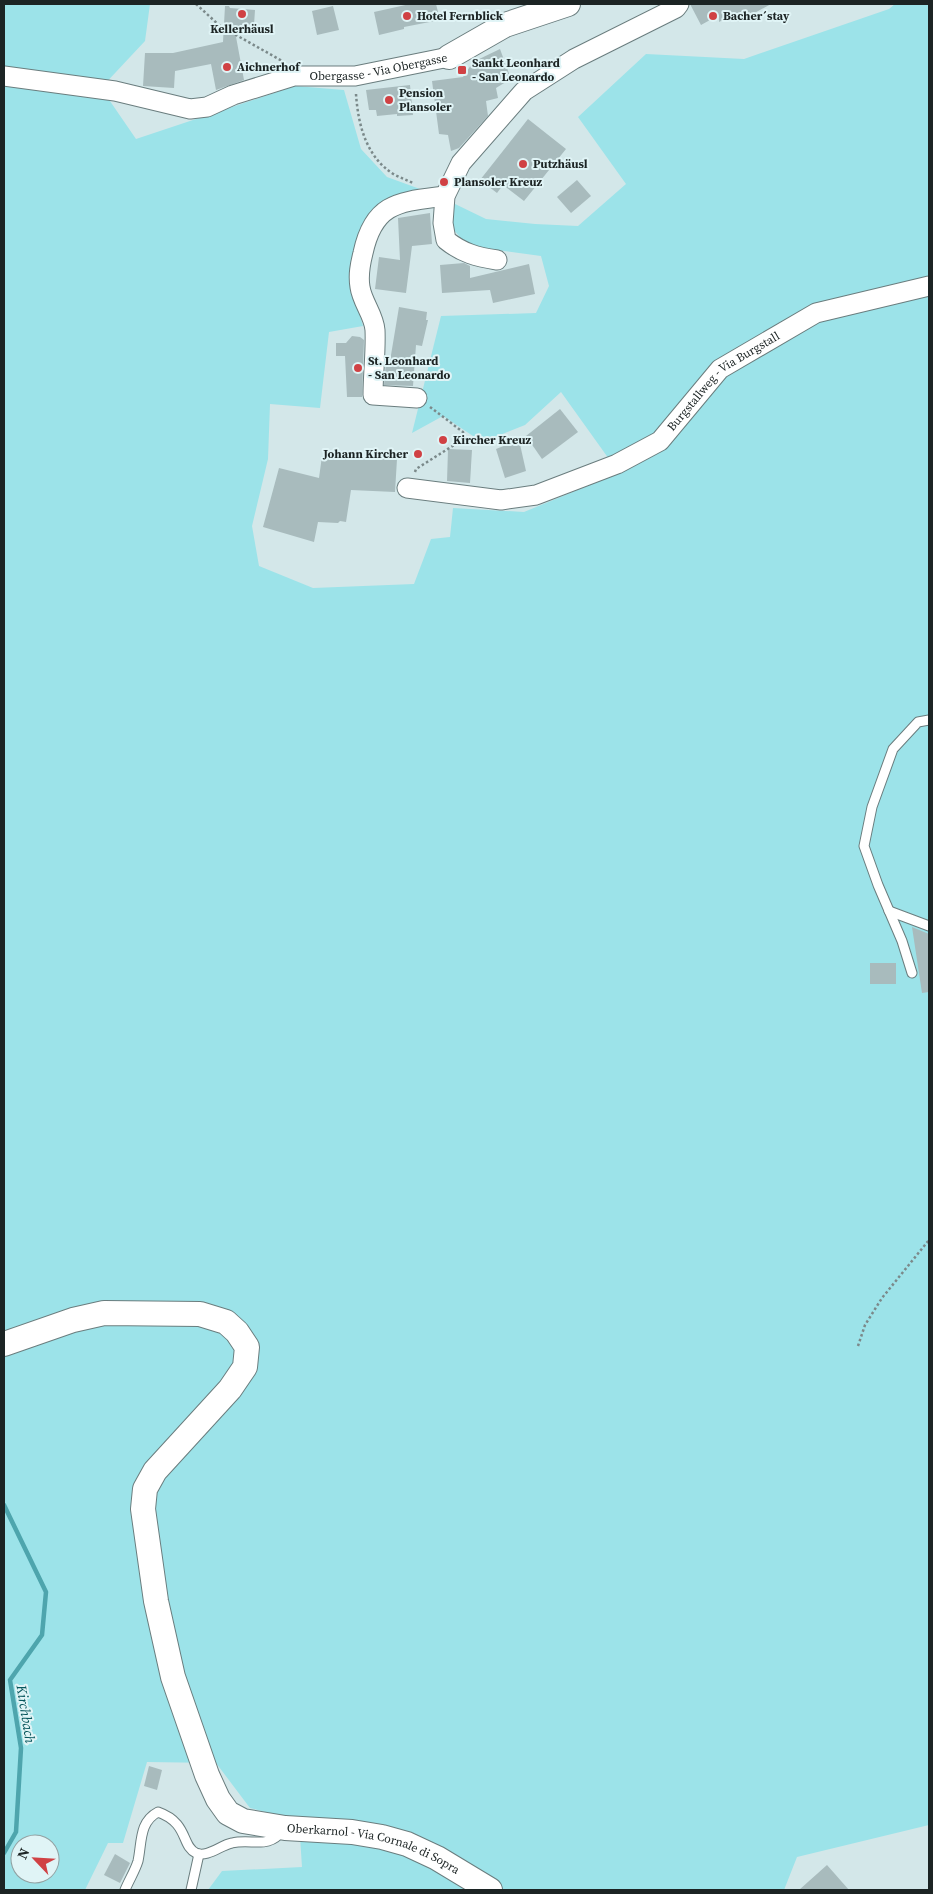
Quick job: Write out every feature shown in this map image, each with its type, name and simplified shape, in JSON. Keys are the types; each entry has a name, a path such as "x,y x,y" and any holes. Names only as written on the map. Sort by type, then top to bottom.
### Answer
{"street":[{"name":"Obergasse - Via Obergasse","path":"4,76 115,91 190,109 207,107 233,95 294,76 355,76 449,57 505,25 568,4"},
{"path":"497,260 466,253 446,240 443,223 445,196 461,162 524,91 574,59 676,8 679,4"},
{"path":"417,398 373,395 375,328 360,289 358,274 366,240 373,222 389,209 406,201 445,196"},
{"name":"Burgstallweg - Via Burgstall","path":"407,488 501,500 536,495 617,464 660,441 720,369 816,313 929,286"},
{"path":"4,1344 74,1320 104,1313 200,1314 226,1322 237,1332 247,1347 245,1367 230,1389 154,1471 145,1489 143,1509 156,1601 173,1678 207,1775 218,1799 228,1814 243,1821 285,1828"},
{"name":"Oberkarnol - Via Cornale di Sopra","path":"285,1828 352,1832 407,1844 436,1858 490,1890"}],"lane":[{"path":"912,973 864,846 872,807 893,749 918,722 929,720"},
{"path":"889,911 929,926"},
{"path":"125,1890 138,1860 142,1829 149,1816 158,1812 169,1816 177,1822 183,1831 189,1848 199,1854 191,1890"},
{"name":"Oberkarnol - Via Cornale di Sopra","path":"199,1854 208,1853 234,1842 268,1842 280,1835 285,1828"}],"path":[{"path":"196,4 220,26 293,67 294,76"},
{"path":"355,76 357,116 368,148 379,162 394,175 445,196"},
{"path":"407,488 416,469 462,440 464,436 463,432 417,398"},
{"path":"858,1346 865,1325 882,1298 929,1240"}],"shaded area":[{"path":"4,4 150,4 145,41 101,88 136,139 295,86 344,90 361,149 387,177 431,193 383,201 361,236 352,288 363,326 329,332 320,408 270,404 268,459 252,526 259,566 313,588 414,584 431,539 450,537 453,508 524,512 619,473 561,392 525,425 482,442 443,416 412,433 441,316 536,313 549,286 541,256 468,246 451,227 453,203 486,219 578,226 626,184 578,117 646,54 744,59 889,9 895,4 929,4 929,1825 797,1857 784,1890 208,1890 222,1871 302,1867 299,1821 250,1808 216,1763 147,1762 123,1843 108,1843 85,1890 4,1890"}],"building":[{"name":"Hotel Fernblick","path":"410,4 436,4 440,20 404,27 404,29 379,35 374,12"},
{"name":"Bacher´stay","path":"690,4 771,4 738,22 734,14 719,22 719,15 701,25"},
{"path":"225,6 255,10 254,25 246,24 246,27 234,26 244,80 216,90 211,64 175,71 174,88 143,86 145,53 173,53 223,42"},
{"path":"333,6 339,30 317,35 312,11"},
{"path":"500,49 511,79 496,88 498,98 486,101 488,116 459,148 451,151 448,135 439,134 432,81 463,77 473,62"},
{"name":"Pension Plansoler","path":"410,85 413,115 377,116 376,110 369,110 366,90"},
{"name":"Putzhäusl","path":"528,119 566,149 524,201 503,185 497,193 480,180"},
{"path":"577,180 591,196 571,213 557,197"},
{"path":"430,213 432,244 412,246 406,293 375,289 379,257 400,260 398,218"},
{"path":"464,263 470,266 470,278 529,264 535,294 493,303 490,290 442,293 440,265"},
{"path":"399,307 427,312 426,320 428,320 422,346 416,345 413,386 384,385 386,361 390,361"},
{"name":"St. Leonhard - San Leonardo","path":"352,336 360,337 364,340 362,397 347,397 345,356 336,356 336,343 346,343"},
{"path":"560,409 578,432 542,459 526,436"},
{"path":"519,440 526,471 505,478 496,449"},
{"path":"448,449 472,450 470,483 447,481"},
{"path":"322,456 360,460 360,457 397,459 395,492 351,490 346,522 318,522 314,542 263,527 279,468 319,478"},
{"path":"912,927 929,934 929,992 922,993"},
{"path":"870,963 896,963 896,984 870,984"},
{"path":"149,1766 162,1770 157,1790 144,1786"},
{"path":"115,1854 130,1863 120,1883 104,1875"},
{"path":"827,1865 849,1890 799,1890"}],"waterway":[{"name":"Kirchbach","path":"4,1505 46,1592 42,1635 10,1680 21,1748 16,1832 4,1853"}],"place":[{"name":"Kellerhäusl","path":"242,14"},
{"name":"Hotel Fernblick","path":"407,16"},
{"name":"Bacher´stay","path":"713,16"},
{"name":"Aichnerhof","path":"227,67"},
{"name":"Sankt Leonhard - San Leonardo","path":"462,70"},
{"name":"Pension Plansoler","path":"389,100"},
{"name":"Putzhäusl","path":"523,164"},
{"name":"Plansoler Kreuz","path":"444,182"},
{"name":"St. Leonhard - San Leonardo","path":"358,368"},
{"name":"Kircher Kreuz","path":"443,440"},
{"name":"Johann Kircher","path":"418,454"}]}
